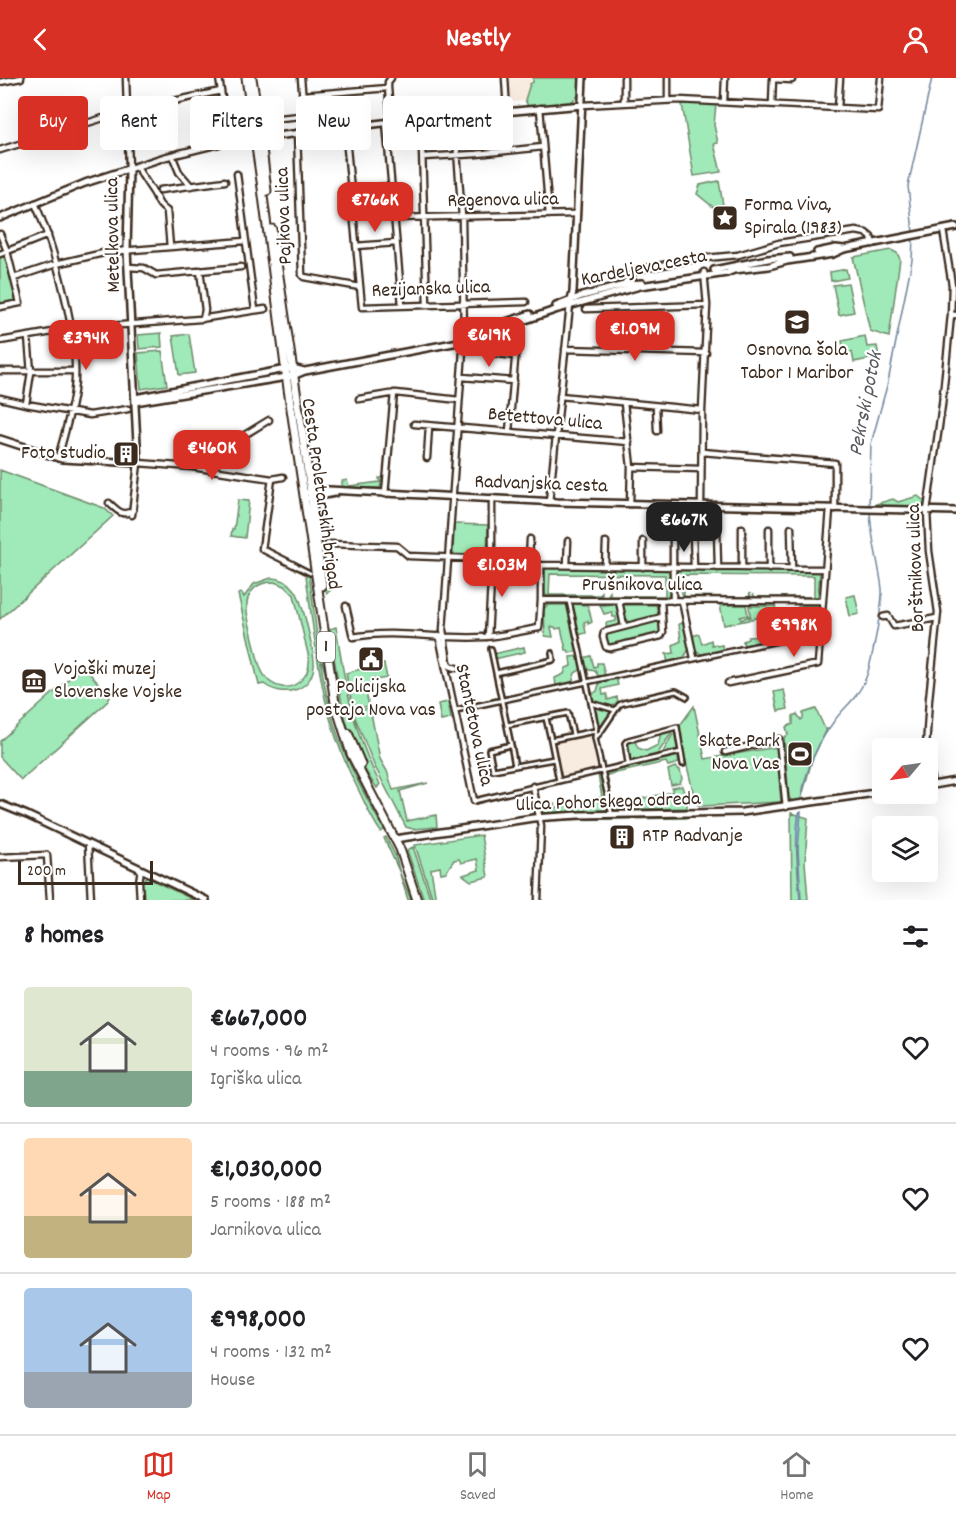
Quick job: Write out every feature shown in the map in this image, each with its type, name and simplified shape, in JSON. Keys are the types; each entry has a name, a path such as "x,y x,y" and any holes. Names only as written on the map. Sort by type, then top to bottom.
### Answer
{"main road":[{"name":"Cesta Proletarskih brigad","path":"246,78 249,96"},
{"name":"Cesta Proletarskih brigad","path":"252,78 254,96"},
{"name":"Cesta Proletarskih brigad","path":"259,150 308,495 332,686 340,721 357,768 397,838 413,871 422,900"},
{"name":"Cesta Proletarskih brigad","path":"397,838 417,900"}],"street":[{"path":"0,82 21,78"},
{"name":"Metelkova ulica","path":"126,78 126,96"},
{"path":"219,78 222,96"},
{"path":"284,118 301,116 304,113 301,78"},
{"path":"388,96 388,81 391,78"},
{"path":"505,78 506,96"},
{"path":"549,502 573,292 583,78"},
{"path":"624,78 624,102"},
{"path":"668,78 668,100"},
{"path":"724,101 725,78"},
{"path":"772,104 773,78 792,80 792,78"},
{"path":"838,108 840,78"},
{"path":"513,110 668,100 878,110 881,78"},
{"path":"303,95 388,88"},
{"path":"178,100 221,91"},
{"path":"540,108 549,215"},
{"path":"0,150 100,119"},
{"path":"423,157 543,147"},
{"name":"Metelkova ulica","path":"128,150 127,250 138,463"},
{"path":"0,218 85,183 193,150"},
{"name":"Pajkova ulica","path":"298,150 302,275 360,287"},
{"name":"Rezijanska ulica","path":"347,150 362,307 526,302"},
{"path":"389,150 402,305"},
{"path":"423,150 427,305"},
{"path":"456,668 448,664 441,636 464,338 462,217 457,150"},
{"path":"172,155 179,172 190,186"},
{"path":"137,167 142,179 152,190 158,205 167,212 170,248"},
{"path":"237,174 255,310"},
{"path":"160,190 225,182"},
{"path":"351,190 391,186"},
{"path":"35,203 48,235 56,264 70,329 75,371 74,391 58,458"},
{"name":"Regenova ulica","path":"394,218 576,214"},
{"name":"Kardeljeva cesta","path":"135,400 455,342 622,286 704,273 769,266 956,227"},
{"name":"Borštnikova ulica","path":"927,738 937,618 927,511 953,315 952,285 943,230"},
{"path":"622,286 634,272 641,269 695,259 738,255 779,243 837,233 856,231 866,233 871,237 873,244"},
{"path":"0,234 7,251 20,303 0,307"},
{"path":"0,254 48,235"},
{"path":"14,278 56,264 127,250 245,241"},
{"path":"356,246 396,243"},
{"path":"128,267 144,268 156,275 241,267"},
{"path":"200,270 203,319"},
{"path":"701,506 706,305 704,273"},
{"name":"Kardeljeva cesta","path":"571,302 704,273"},
{"path":"586,309 706,305"},
{"path":"0,341 70,329 203,319 265,309"},
{"path":"26,404 31,372 28,337"},
{"path":"509,432 516,348"},
{"path":"565,349 705,353"},
{"path":"497,354 516,356"},
{"path":"0,371 75,371"},
{"path":"462,377 514,381"},
{"path":"359,399 394,393 459,400"},
{"path":"384,494 394,393"},
{"path":"560,396 702,410"},
{"path":"0,398 90,415 128,409"},
{"path":"624,402 631,467 630,504"},
{"path":"656,406 657,431"},
{"path":"192,467 269,420"},
{"name":"Betettova ulica","path":"414,424 629,442"},
{"path":"427,458 429,426"},
{"path":"0,439 58,458 192,467 272,479 283,477"},
{"path":"702,452 835,463 818,664 728,683"},
{"path":"110,503 123,514 133,512 138,463"},
{"path":"631,467 701,469"},
{"path":"272,479 262,549 310,573"},
{"name":"Radvanjska cesta","path":"308,495 329,490 549,502 956,511"},
{"path":"488,637 492,498"},
{"path":"673,505 673,601"},
{"path":"717,528 718,568"},
{"path":"742,528 742,568"},
{"path":"791,528 792,569"},
{"path":"693,529 694,568"},
{"path":"769,529 769,569"},
{"path":"529,563 530,539"},
{"path":"567,565 568,541"},
{"path":"643,541 643,567"},
{"path":"606,542 606,566"},
{"path":"328,544 397,546 409,556 492,559 541,565 825,569"},
{"path":"346,606 353,638 378,633 488,637 539,628 541,565"},
{"name":"Prušnikova ulica","path":"541,600 823,601"},
{"path":"568,600 596,726 595,738 611,811"},
{"path":"619,601 624,626"},
{"path":"661,601 663,632 661,636 607,648 604,644 603,632 662,617"},
{"path":"682,601 694,658"},
{"path":"883,616 888,616 894,626 937,618"},
{"path":"455,710 820,632"},
{"name":"Stantetova ulica","path":"441,636 474,801 681,752"},
{"path":"491,649 515,766"},
{"path":"496,673 553,660 552,653"},
{"path":"595,738 615,710 623,704 676,691 687,697"},
{"path":"591,703 615,710"},
{"path":"507,725 568,713 573,736"},
{"path":"546,717 560,781"},
{"path":"628,764 624,748 628,740 677,727 682,764"},
{"path":"551,740 595,731"},
{"path":"725,752 779,739 786,807"},
{"path":"511,745 489,750 493,770 554,759"},
{"path":"938,784 956,781"},
{"path":"533,786 540,818 538,900"},
{"name":"Ulica Pohorskega odreda","path":"397,838 540,818 742,812 872,794"},
{"path":"0,804 206,900"},
{"path":"88,844 91,900"},
{"path":"0,857 47,855 50,900"},
{"path":"140,900 141,869"}],"shaded area":[{"path":"508,78 531,78 532,101 513,102 513,96 510,96"},
{"path":"590,734 597,770 559,778 550,742"}],"green space":[{"path":"533,78 580,78 580,94 570,103 528,106 525,100"},
{"path":"682,104 716,104 714,125 718,143 714,144 721,172 694,176"},
{"path":"719,181 723,205 713,207 697,194 700,185"},
{"path":"891,250 897,253 900,259 889,337 870,331 853,257"},
{"path":"0,257 7,260 18,297 14,302 0,305"},
{"path":"846,269 848,278 831,281 830,272"},
{"path":"848,283 854,312 839,315 833,285"},
{"path":"161,333 162,347 139,349 138,335"},
{"path":"189,334 195,373 179,375 173,336"},
{"path":"865,336 867,347 877,346 879,357 854,362 852,352 844,353 842,341"},
{"path":"162,351 167,385 141,389 138,353"},
{"path":"0,470 104,508 113,516 0,619"},
{"path":"379,478 382,478 380,488 342,488 342,481 347,480 349,486 380,482"},
{"path":"918,496 925,502 922,507 876,506 876,504 893,499 898,502"},
{"path":"238,500 249,501 245,538 231,536"},
{"path":"315,506 331,590 327,593 324,585"},
{"path":"454,524 488,525 487,554 484,556 453,554"},
{"path":"545,567 669,570 669,594 667,597 610,597 608,595 610,592 610,596 665,596 665,575 550,574 549,595 600,595 602,592 602,595 547,596 545,594"},
{"path":"678,570 820,571 818,596 815,598 754,597 753,594 755,597 814,597 814,576 684,575 684,596 749,597 750,593 751,598 683,597"},
{"path":"309,574 323,676 332,716 348,760 384,830 381,832 346,764 328,712 306,576"},
{"path":"271,578 278,579 290,585 298,595 314,666 307,682 295,690 279,691 264,684 259,685 238,594 242,593 244,597 254,584","holes":["274,582 285,586 294,595 309,658 307,672 302,680 289,687 274,685 264,675 258,661 247,608 248,598 258,586"]},
{"path":"855,595 859,614 850,616 846,597"},
{"path":"571,604 588,605 592,622 588,624 588,621 584,622 586,633 578,635"},
{"path":"547,605 568,605 578,651 569,653 566,650 561,628 551,627 553,637 545,636 544,609"},
{"path":"600,605 619,605 622,625 607,630 606,623 616,621 616,617 613,617 612,612 604,614"},
{"path":"621,605 656,605 659,617 628,624 625,622"},
{"path":"720,605 746,605 748,615 740,617 741,620 749,616 749,620 724,625"},
{"path":"749,606 775,606 777,614 751,619"},
{"path":"798,606 821,606 820,630 801,633 800,626 810,623 809,618 811,617 810,613 800,614"},
{"path":"658,620 661,635 608,647 604,637 605,633"},
{"path":"683,623 689,649 683,659 668,663 666,654 674,653 673,645 681,641 679,624"},
{"path":"336,627 351,708 363,745 380,784 377,788 356,752 349,732 330,629"},
{"path":"774,632 775,634 781,633 782,637 744,646 743,641 748,637 763,636 764,638 767,634"},
{"path":"699,634 702,644 711,640 712,645 722,645 723,650 702,655 695,649 692,636"},
{"path":"524,647 525,652 494,659 493,654"},
{"path":"579,656 582,669 575,673 572,683 556,686 555,678 564,674 566,668 571,666 570,657"},
{"path":"591,656 594,667 597,663 602,663 605,676 599,677 595,671 585,669 583,658"},
{"path":"322,661 328,673 355,768 382,823 359,780 343,743"},
{"path":"384,664 387,678 376,680 372,678 368,687 365,688 369,706 353,709 346,673"},
{"path":"83,666 110,697 108,701 21,780 0,757 0,741"},
{"path":"616,677 618,685 602,689 603,695 607,694 608,700 617,697 616,707 613,709 593,702 591,695 597,691 600,680"},
{"path":"784,690 788,709 778,711 774,692"},
{"path":"448,702 451,719 441,721 438,704"},
{"path":"594,704 612,711 601,728 598,726"},
{"path":"694,706 705,759 777,747 781,802 702,806 696,804 678,728"},
{"path":"370,708 380,759 387,771 393,790 428,783 400,791 407,821 436,815 437,827 413,829 406,827 374,765 354,715 353,711"},
{"path":"816,709 827,729 812,760 801,800 793,801 789,798 784,737 788,735 786,727 793,724 793,716 797,714 801,720 803,713"},
{"path":"671,732 656,756 629,760 627,742 634,739 638,748 646,751 658,745 661,733"},
{"path":"677,733 680,749 676,752 662,754 673,734"},
{"path":"677,754 679,763 668,766 666,762 607,775 613,805 672,792 672,788 682,786 687,808 612,810 604,776 606,771"},
{"path":"675,767 680,770 682,779 680,783 671,785 668,770"},
{"path":"601,774 608,810 546,813 543,810 543,807 554,804 555,808 602,797 598,775"},
{"path":"791,813 808,818 805,862 808,900 792,900"},
{"path":"686,816 686,818 549,820 597,817"},
{"path":"481,835 488,877 471,881 463,875 479,870 477,859 461,863 459,859 454,860 446,872 441,873 440,867 431,869 436,900 433,900 415,845"},
{"path":"386,837 411,900 408,900 399,871 384,838"},
{"path":"413,847 431,900 424,900 407,850"},
{"path":"147,878 194,900 142,900 142,881"}],"water":[{"path":"801,812 798,849 800,900 797,845 799,813"}],"waterway":[{"name":"Pekrski potok","path":"913,232 908,186 932,78"},
{"name":"Pekrski potok","path":"869,507 871,444 888,382 912,260 913,237"},
{"name":"Pekrski potok","path":"801,800 808,770 816,751 832,724 854,699 865,680 870,662 882,596 870,511"}],"place":[{"name":"Forma Viva, Spirala (1983)","path":"725,218"},
{"name":"Osnovna šola Tabor 1 Maribor","path":"797,322"},
{"name":"Foto studio","path":"126,454"},
{"name":"Policijska postaja Nova vas","path":"371,659"},
{"name":"Vojaški muzej Slovenske Vojske","path":"34,681"},
{"name":"Skate Park Nova Vas","path":"800,754"},
{"name":"RTP Radvanje","path":"622,837"}]}
